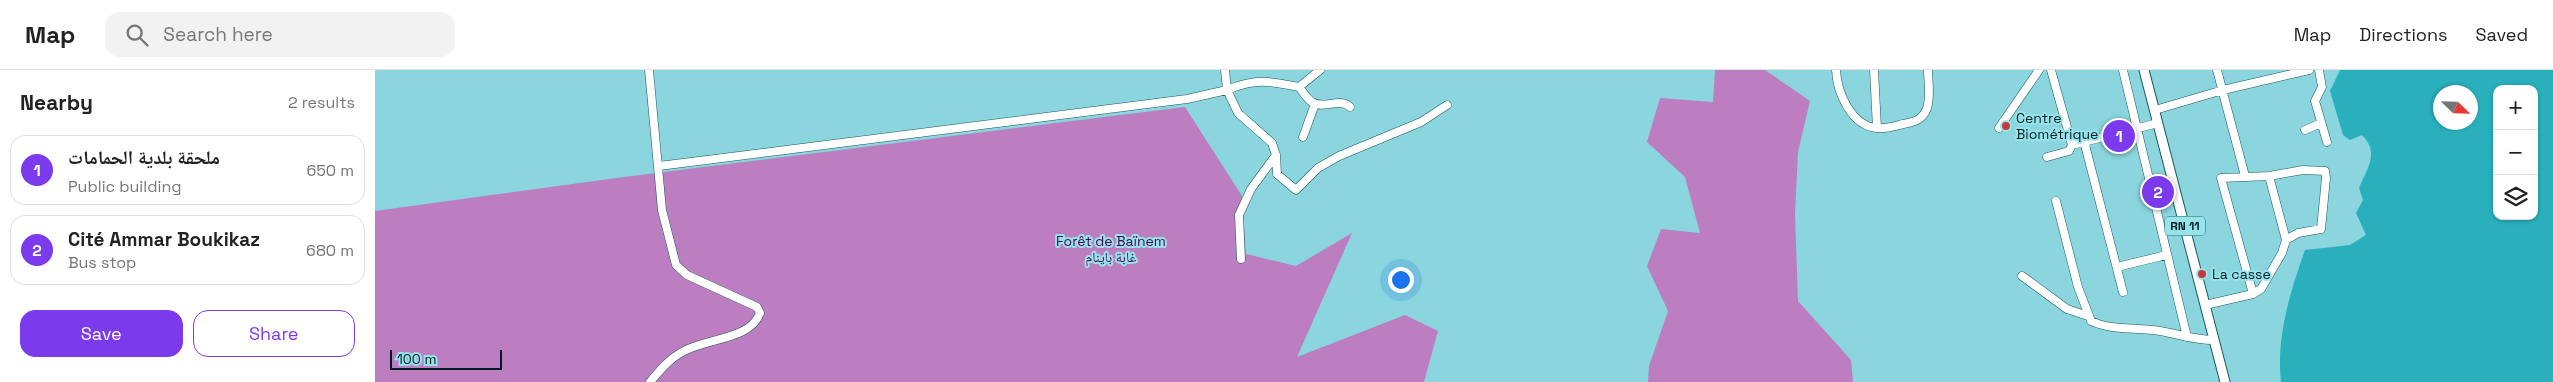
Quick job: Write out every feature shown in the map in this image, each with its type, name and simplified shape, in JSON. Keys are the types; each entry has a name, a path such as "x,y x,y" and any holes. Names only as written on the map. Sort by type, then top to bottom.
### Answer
{"main road":[{"name":"RN 11","path":"2144,70 2225,382"}],"street":[{"path":"649,70 662,210 676,265 687,275 752,305 760,313 757,323 744,332 703,342 682,352 669,361 650,382"},
{"path":"1299,87 1320,70"},
{"path":"1835,70 1841,94 1848,109 1871,127 1877,128 1916,122 1923,116 1927,109 1929,96 1928,70"},
{"path":"1874,70 1877,128"},
{"path":"1999,128 2039,70"},
{"path":"2047,157 2069,151 2072,145 2053,70"},
{"path":"2123,70 2187,337"},
{"path":"2217,70 2245,176"},
{"path":"2155,110 2223,90 2309,70"},
{"path":"2319,70 2322,86 2315,101 2327,142"},
{"path":"1227,72 1227,90 1238,113 1272,143 1276,155 1277,174 1296,190 1318,168 1332,160 1421,122 1447,105"},
{"path":"659,166 1187,99 1262,80 1299,87 1310,102 1320,106 1340,103 1350,107"},
{"path":"1303,137 1315,104"},
{"path":"2072,145 2159,123"},
{"path":"2305,130 2321,123"},
{"path":"2084,141 2123,292"},
{"path":"1241,259 1239,216 1251,189 1276,155"},
{"path":"2253,294 2221,178 2269,176 2303,170 2325,170 2326,178 2321,229 2298,233 2286,240"},
{"path":"2205,305 2253,294 2261,289 2282,253 2286,240 2269,176"},
{"path":"2056,201 2091,321 2099,325 2159,330 2196,340 2213,340"},
{"path":"2117,267 2166,255"},
{"path":"2022,276 2067,310 2088,316"}],"green space":[{"path":"1715,70 1765,70 1810,101 1798,152 1795,214 1798,301 1851,360 1853,382 1648,382 1649,366 1668,311 1647,266 1661,229 1700,233 1685,177 1647,142 1660,98 1713,102"},
{"name":"Forêt de Baïnem غابة باينام","path":"1185,107 1242,196 1246,254 1296,266 1352,233 1297,357 1405,315 1438,331 1424,382 375,382 375,211 624,177"}],"water":[{"path":"2340,70 2553,70 2553,382 2281,382 2281,348 2285,315 2305,250 2350,245 2366,235 2356,213 2363,200 2359,188 2370,161 2370,148 2362,135 2350,140 2343,135 2330,91"}],"place":[{"name":"Centre Biométrique","path":"2006,126"},
{"name":"ملحقة بلدية الحمامات","path":"2119,136"},
{"name":"Cité Ammar Boukikaz","path":"2158,192"},
{"name":"La casse","path":"2202,274"}]}
